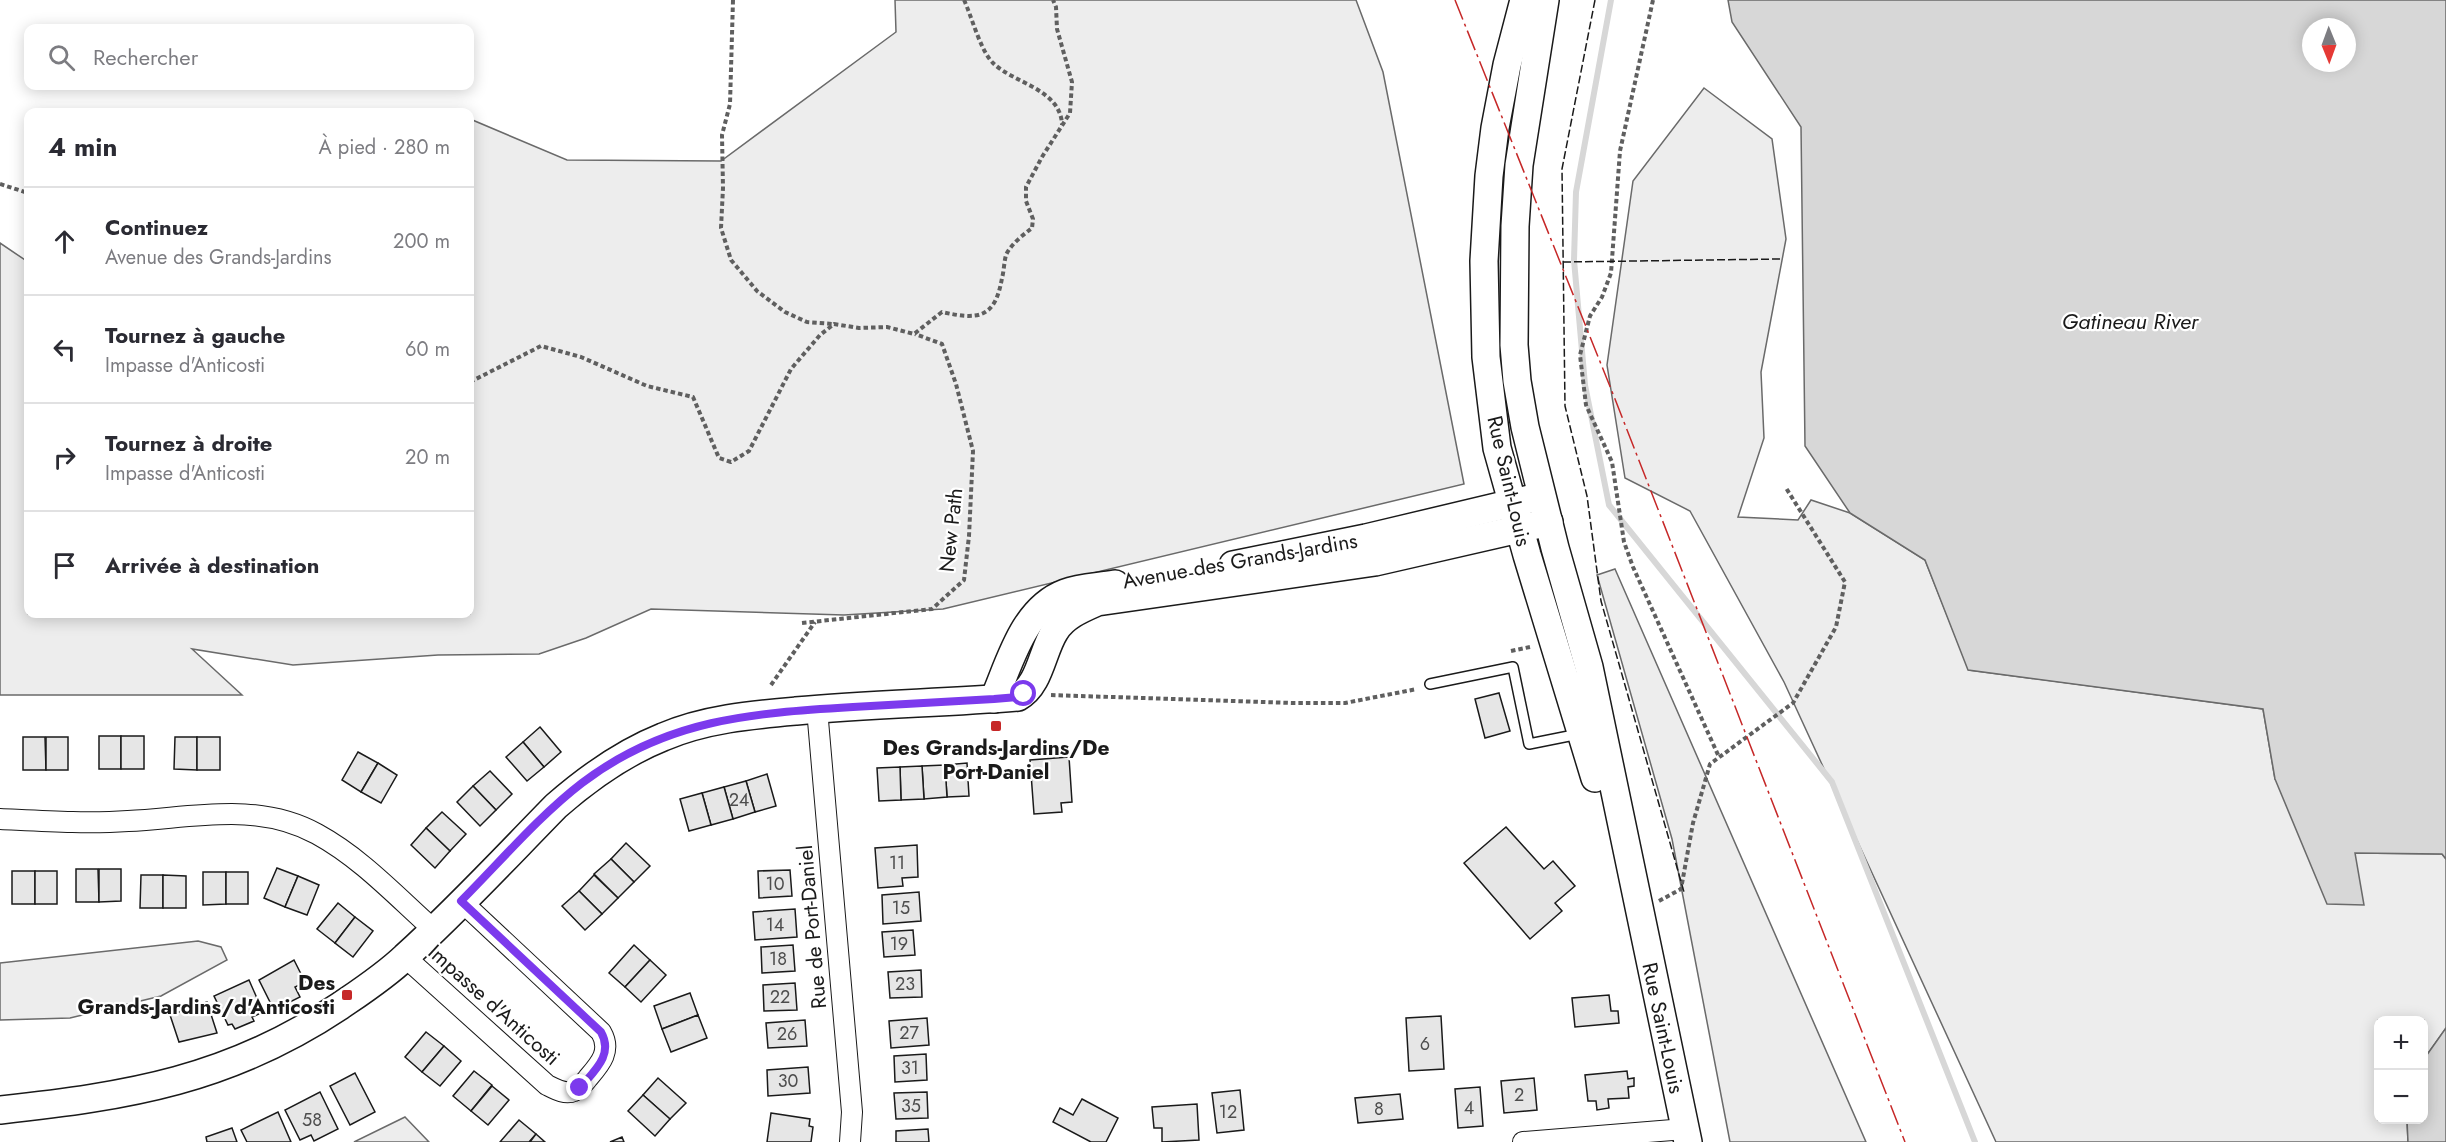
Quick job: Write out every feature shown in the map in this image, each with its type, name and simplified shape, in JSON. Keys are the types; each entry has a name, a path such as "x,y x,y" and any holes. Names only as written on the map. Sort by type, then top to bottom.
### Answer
{"main road":[{"name":"Rue Saint-Louis","path":"1524,0 1507,65 1495,128 1488,187 1484,261 1484,322 1490,392 1497,448 1516,516 1638,913"},
{"name":"Rue Saint-Louis","path":"1545,0 1519,165 1515,225 1514,345 1517,381 1525,427 1542,496 1589,667 1638,913 1686,1135"},
{"name":"Avenue des Grands-Jardins","path":"1516,516 1542,496"},
{"name":"Avenue des Grands-Jardins","path":"0,1110 118,1095 161,1086 233,1063 304,1030 366,989 405,957 582,783 642,747 673,733 745,716 817,709 994,699 1030,622 1044,605 1068,592 1210,570 1366,538 1516,516 1549,522"}],"street":[{"name":"Rue de Port-Daniel","path":"817,709 851,1100 850,1142"},
{"name":"Impasse d'Anticosti","path":"0,819 129,821 230,813 276,819 315,832 356,859 433,929"},
{"name":"Impasse d'Anticosti","path":"405,957 547,1085 565,1092 574,1092 580,1088 604,1058 606,1040 601,1032 461,901"},
{"path":"1523,1142 1686,1135"}],"lane":[{"path":"1430,684 1513,667 1529,744 1581,733"}],"path":[{"path":"733,0 730,104 722,135 721,228 731,260 757,291 785,312 807,322 859,328 887,327 914,334 942,312 967,318 987,312 999,296 1006,255 1021,236 1032,228 1033,219 1026,201 1026,187 1070,113 1072,82 1057,29 1056,7 1053,0"},
{"path":"964,0 985,50 993,63 1050,100 1060,114 1062,126"},
{"path":"1653,0 1620,151 1611,273 1585,333 1580,355 1581,372 1586,405 1612,462 1616,500 1627,550 1719,758"},
{"path":"0,184 24,192"},
{"path":"474,380 541,346 581,357 647,386 693,397 719,458 731,462 749,451 791,369 820,334 834,324"},
{"name":"New Path","path":"802,623 932,609 964,580 974,451 956,384 942,344 914,334"},
{"path":"1638,913 1681,889 1693,823 1710,764 1793,703 1836,627 1845,582 1786,488"},
{"path":"771,685 815,622"},
{"path":"1504,652 1536,645"},
{"path":"1050,695 1241,702 1345,703 1430,684"}],"shaded area":[{"path":"895,0 1356,0 1383,72 1464,484 943,609 844,615 651,609 586,638 539,654 438,655 293,665 192,649 242,695 0,695 0,243 24,259 24,618 474,618 474,121 567,160 721,161 896,32"},
{"path":"1704,88 1772,139 1786,239 1761,372 1764,438 1738,517 1798,520 1811,500 1850,513 1925,560 1969,670 2263,709 2275,779 2354,853 2442,854 2446,859 2446,1028 2428,1053 2428,1016 2374,1016 2374,1124 2407,1124 2408,1142 1996,1142 1784,682 1690,511 1625,478 1607,365 1633,181"},
{"path":"1615,569 1866,1142 1730,1142 1672,839 1597,575"},
{"path":"198,941 221,947 227,960 161,996 70,1018 0,1020 0,963"},
{"path":"405,1117 429,1142 354,1142"}],"water":[{"name":"Gatineau River","path":"1728,0 2446,0 2446,859 2442,854 2355,853 2364,905 2327,904 2275,779 2263,709 1968,670 1925,560 1850,513 1805,446 1801,127 1732,22"},
{"path":"2446,1028 2446,1142 2408,1142 2407,1124 2428,1124 2428,1053"}],"building":[{"path":"1499,693 1510,731 1485,738 1475,699"},
{"path":"540,727 561,752 544,767 523,742"},
{"path":"99,736 121,736 121,769 99,769"},
{"path":"121,736 144,736 144,769 121,769"},
{"path":"23,737 45,737 46,770 23,770"},
{"path":"46,737 68,737 68,770 46,770"},
{"path":"175,737 197,737 197,770 174,769"},
{"path":"197,737 220,737 220,770 197,770"},
{"path":"523,742 544,767 527,781 506,757"},
{"path":"358,752 378,763 361,792 342,780"},
{"path":"1069,757 1072,802 1061,803 1062,812 1034,814 1030,760"},
{"path":"378,763 397,775 381,803 361,792"},
{"path":"967,763 969,796 947,797 945,765"},
{"path":"945,765 947,797 924,799 922,766"},
{"path":"922,766 924,799 901,800 900,767"},
{"path":"900,767 901,800 879,801 877,768"},
{"path":"490,771 512,794 496,810 473,786"},
{"path":"767,774 776,806 755,812 746,781"},
{"path":"746,781 755,812 733,819 724,787"},
{"path":"473,786 496,810 480,826 457,802"},
{"path":"724,787 733,819 711,825 702,793"},
{"path":"702,793 711,825 689,831 680,799"},
{"path":"442,812 466,834 450,851 426,828"},
{"path":"1506,827 1544,869 1553,861 1575,886 1555,903 1562,911 1530,939 1464,863"},
{"path":"426,828 450,851 435,868 411,845"},
{"path":"626,843 650,866 634,882 611,859"},
{"path":"917,845 918,877 902,878 903,886 878,888 875,848"},
{"path":"611,859 634,882 618,898 594,874"},
{"path":"277,868 298,876 285,907 264,898"},
{"path":"76,869 98,869 99,902 76,902"},
{"path":"99,869 121,869 121,901 99,902"},
{"path":"790,870 792,896 759,898 758,871"},
{"path":"12,871 35,871 35,904 12,904"},
{"path":"35,871 57,871 57,904 35,904"},
{"path":"203,872 226,872 226,904 203,905"},
{"path":"226,872 248,872 248,904 226,904"},
{"path":"141,875 163,875 163,908 140,908"},
{"path":"163,875 186,876 186,908 163,908"},
{"path":"594,875 618,898 602,914 579,891"},
{"path":"298,876 319,885 307,915 285,907"},
{"path":"579,891 602,914 585,930 562,906"},
{"path":"919,892 921,921 883,924 882,895"},
{"path":"338,903 355,917 335,943 317,929"},
{"path":"795,909 797,937 755,940 753,912"},
{"path":"355,917 373,931 353,957 335,943"},
{"path":"913,930 915,955 884,957 882,932"},
{"path":"634,945 650,960 625,987 609,973"},
{"path":"793,945 795,971 762,973 761,947"},
{"path":"294,960 305,982 295,987 300,997 274,1010 259,980"},
{"path":"650,960 666,975 641,1002 625,987"},
{"path":"921,970 922,997 890,998 888,972"},
{"path":"249,980 263,1012 252,1017 254,1021 235,1029 232,1024 228,1025 214,996"},
{"path":"795,983 797,1010 764,1011 763,985"},
{"path":"690,993 698,1015 662,1029 654,1006"},
{"path":"1609,995 1611,1011 1618,1011 1619,1023 1575,1027 1572,998"},
{"path":"207,1002 217,1033 179,1042 170,1015"},
{"path":"698,1015 707,1038 671,1052 662,1029"},
{"path":"1441,1016 1444,1069 1409,1071 1406,1018"},
{"path":"927,1018 929,1045 891,1048 889,1021"},
{"path":"805,1020 807,1046 768,1048 766,1023"},
{"path":"426,1032 444,1046 422,1072 405,1057"},
{"path":"444,1046 461,1061 440,1086 422,1072"},
{"path":"926,1054 927,1080 895,1082 894,1056"},
{"path":"808,1067 810,1093 768,1096 767,1070"},
{"path":"474,1071 492,1085 471,1111 453,1096"},
{"path":"1627,1071 1628,1079 1634,1078 1634,1086 1628,1087 1629,1098 1608,1099 1609,1108 1597,1110 1596,1101 1588,1101 1585,1075"},
{"path":"355,1073 375,1112 350,1125 330,1086"},
{"path":"658,1078 686,1103 670,1119 643,1095"},
{"path":"1534,1078 1537,1110 1504,1113 1501,1081"},
{"path":"492,1086 509,1100 488,1125 471,1111"},
{"path":"1480,1087 1483,1126 1458,1128 1455,1089"},
{"path":"1240,1090 1244,1130 1217,1133 1212,1093"},
{"path":"320,1092 338,1129 314,1141 311,1135 300,1140 285,1110"},
{"path":"927,1092 928,1118 896,1119 894,1093"},
{"path":"1400,1094 1403,1119 1358,1123 1355,1098"},
{"path":"643,1095 670,1119 655,1136 628,1111"},
{"path":"1082,1099 1118,1118 1106,1142 1091,1142 1053,1122 1060,1108 1073,1115"},
{"path":"1197,1104 1199,1140 1162,1142 1162,1128 1154,1128 1152,1107"},
{"path":"278,1112 291,1142 247,1142 241,1130"},
{"path":"771,1113 810,1119 809,1126 813,1127 811,1142 767,1142"},
{"path":"519,1120 536,1134 529,1142 500,1142"},
{"path":"232,1128 237,1142 207,1142 206,1137"},
{"path":"928,1129 929,1142 896,1142 896,1131"},
{"path":"536,1134 545,1142 530,1142"},
{"path":"622,1137 624,1142 610,1142"}],"waterway":[{"path":"1611,0 1576,192 1574,260 1585,385 1609,505 1832,782 1975,1142"}],"fence":[{"path":"1595,0 1562,169 1565,406 1587,496 1601,601 1684,892"},
{"path":"1563,262 1780,259"}],"power":[{"path":"1455,0 1615,399 1905,1142"}],"place":[{"name":"Des Grands-Jardins/De Port-Daniel","path":"996,726"},
{"name":"Des Grands-Jardins/d'Anticosti","path":"347,995"}],"route":[{"path":"580,1088 604,1058 606,1040 601,1032 461,901 556,806 582,783 642,747 664,736 692,727 745,716 817,709 994,699 1018,697 1024,694"}]}
